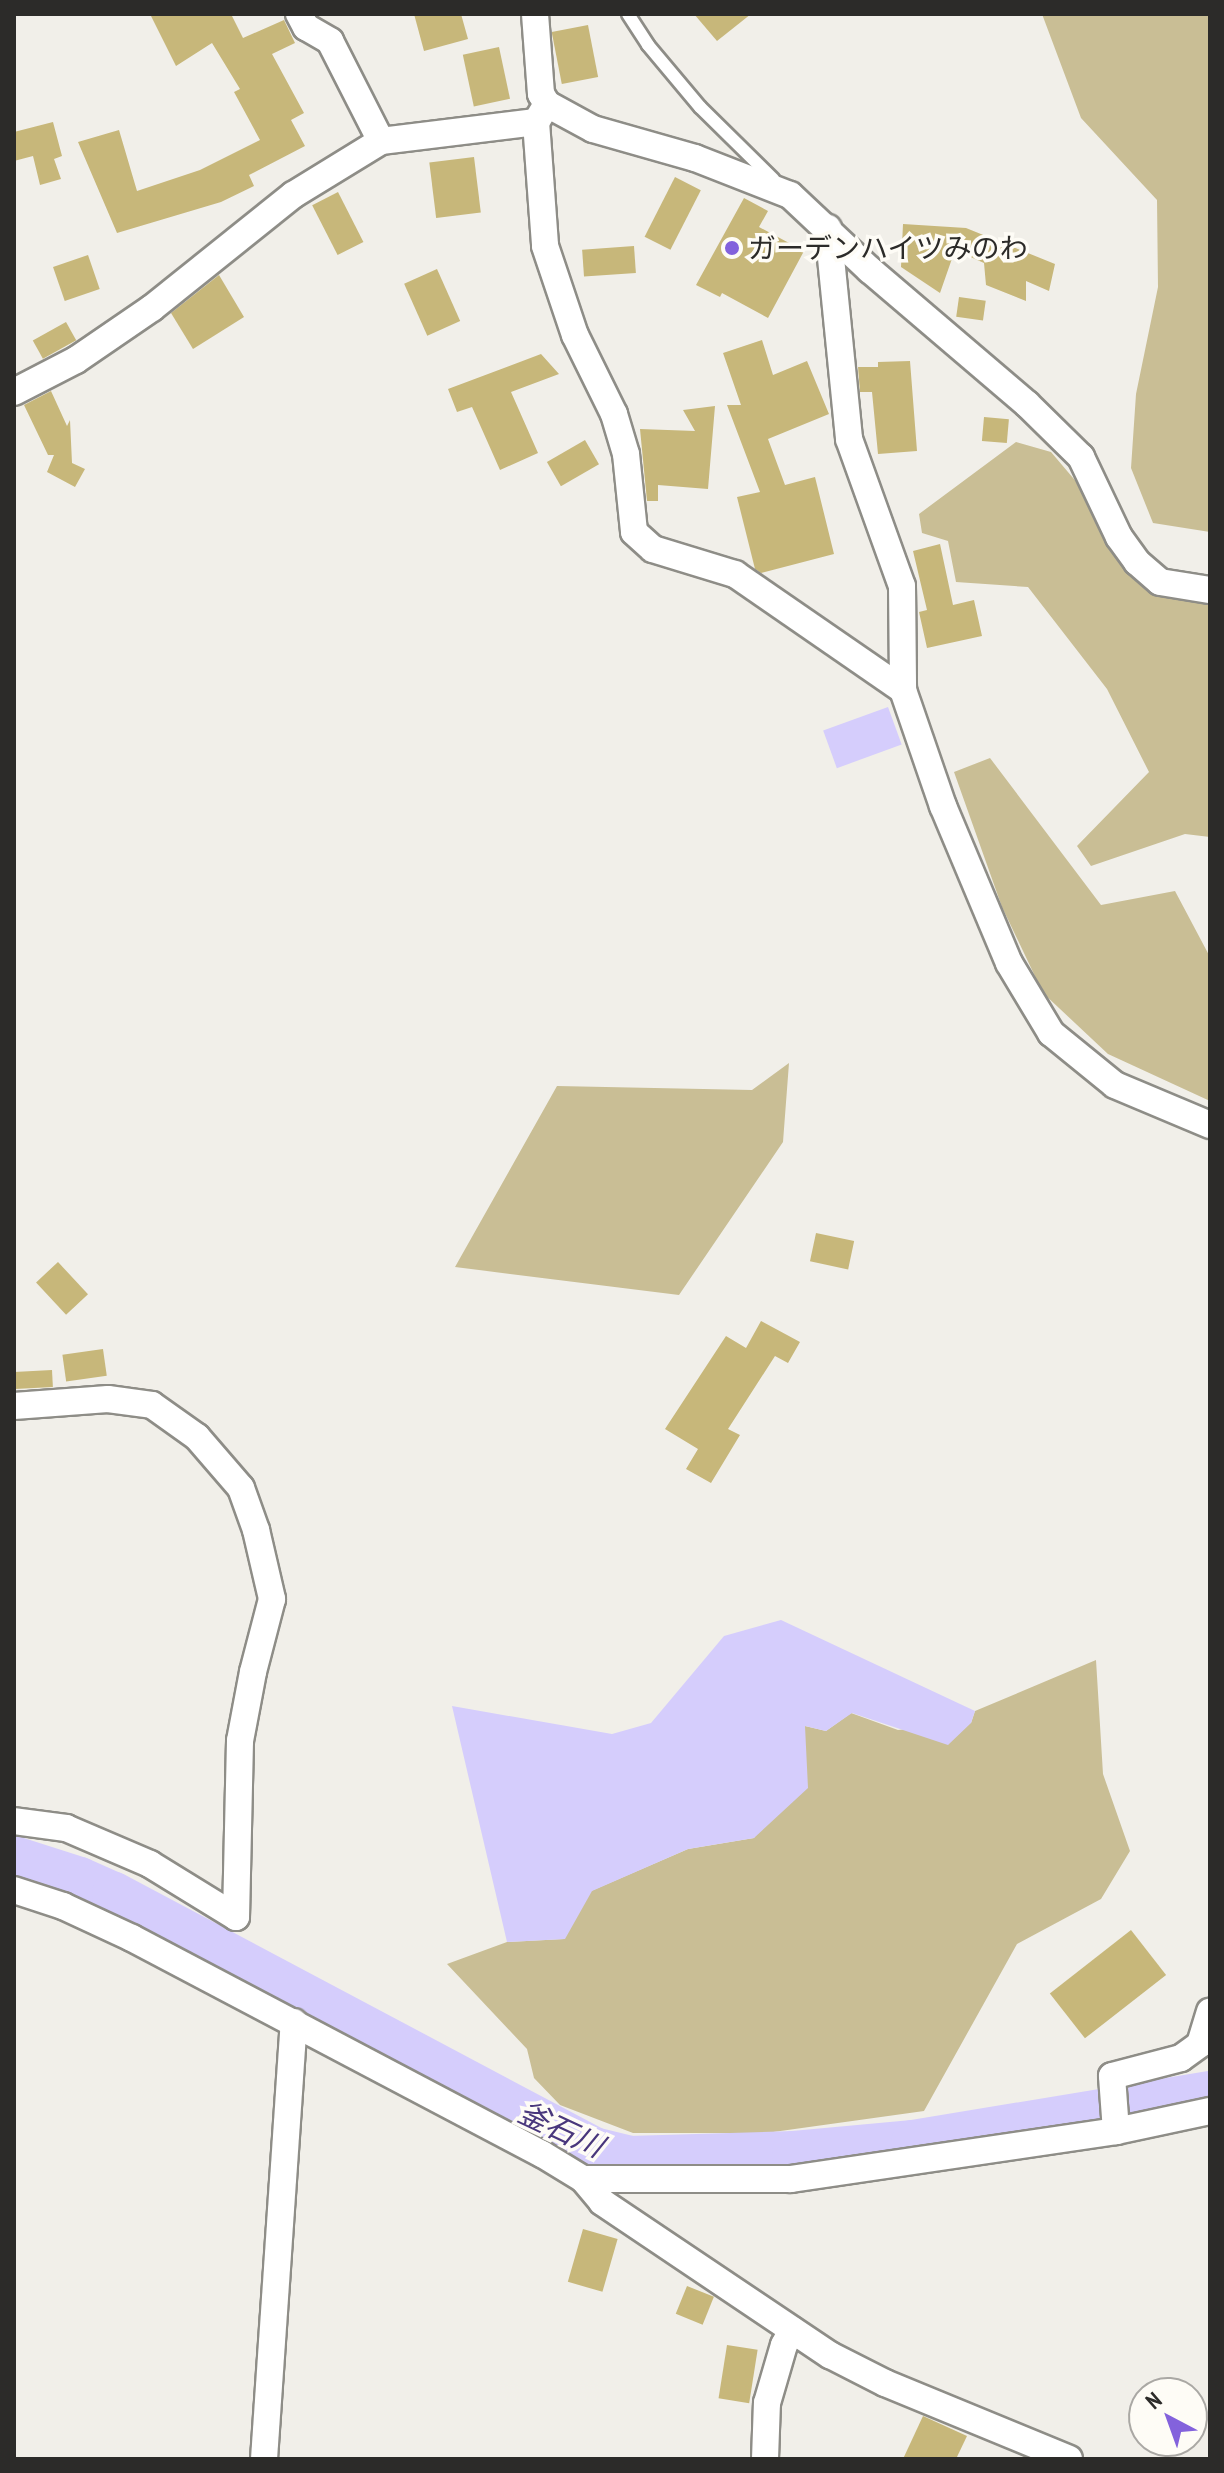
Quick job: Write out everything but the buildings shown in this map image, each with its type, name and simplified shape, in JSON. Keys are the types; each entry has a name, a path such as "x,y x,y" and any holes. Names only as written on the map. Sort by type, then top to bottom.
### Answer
{"street":[{"path":"299,14 306,27 330,41 381,141"},
{"path":"535,14 542,113 545,246 575,335 614,414 626,454 634,532 653,549 735,574 903,690"},
{"path":"14,392 76,360 293,195 381,141 542,113 695,158 790,195 870,270 1027,404 1081,457 1119,537 1137,562 1160,582 1210,590"},
{"path":"828,228 849,439 902,586 903,690 943,806 1009,963 1051,1033 1115,1085 1210,1125"},
{"path":"14,1406 108,1399 152,1405 197,1437 241,1488 256,1530 272,1599 253,1672 240,1741 236,1917 150,1864 66,1828 14,1821"},
{"path":"14,1890 107,1925 294,2022 583,2179 602,2202 792,2330 885,2383 1069,2459"},
{"path":"1116,2131 1112,2076 1181,2058 1200,2044 1210,2012"},
{"path":"264,2459 294,2022"},
{"path":"583,2179 791,2179 1116,2131 1210,2111"},
{"path":"765,2459 767,2403 784,2345 792,2330"}],"lane":[{"path":"628,14 648,45 700,107 747,157 790,195"}],"shaded area":[{"path":"1042,14 1210,14 1210,532 1153,523 1131,468 1136,394 1158,287 1157,200 1081,118"},
{"path":"1016,442 1051,452 1079,485 1108,538 1210,598 1210,837 1185,834 1091,866 1077,846 1149,772 1107,689 1028,587 956,582 948,541 922,533 919,514"},
{"path":"888,707 902,745 837,768 823,731"},
{"path":"990,758 1101,905 1175,891 1210,957 1210,1101 1108,1054 1043,993 1002,907 954,772"},
{"path":"789,1063 783,1142 679,1295 455,1267 557,1086 752,1090"},
{"path":"781,1620 975,1711 971,1723 948,1745 852,1713 826,1731 805,1726 808,1788 754,1838 688,1849 592,1891 565,1939 507,1942 452,1706 612,1734 651,1723 724,1636"},
{"path":"1096,1660 1103,1774 1130,1851 1101,1899 1017,1944 924,2111 766,2133 633,2133 560,2105 534,2078 527,2049 447,1964 507,1942 564,1939 591,1891 688,1849 754,1838 805,1726 826,1731 851,1713 898,1730 971,1723 975,1711"}],"waterway":[{"name":"釜石川","path":"14,1858 80,1879 114,1894 594,2149 629,2158 794,2153 913,2142 1210,2093"}],"place":[{"name":"ガーデンハイツみのわ","path":"732,248"}]}
